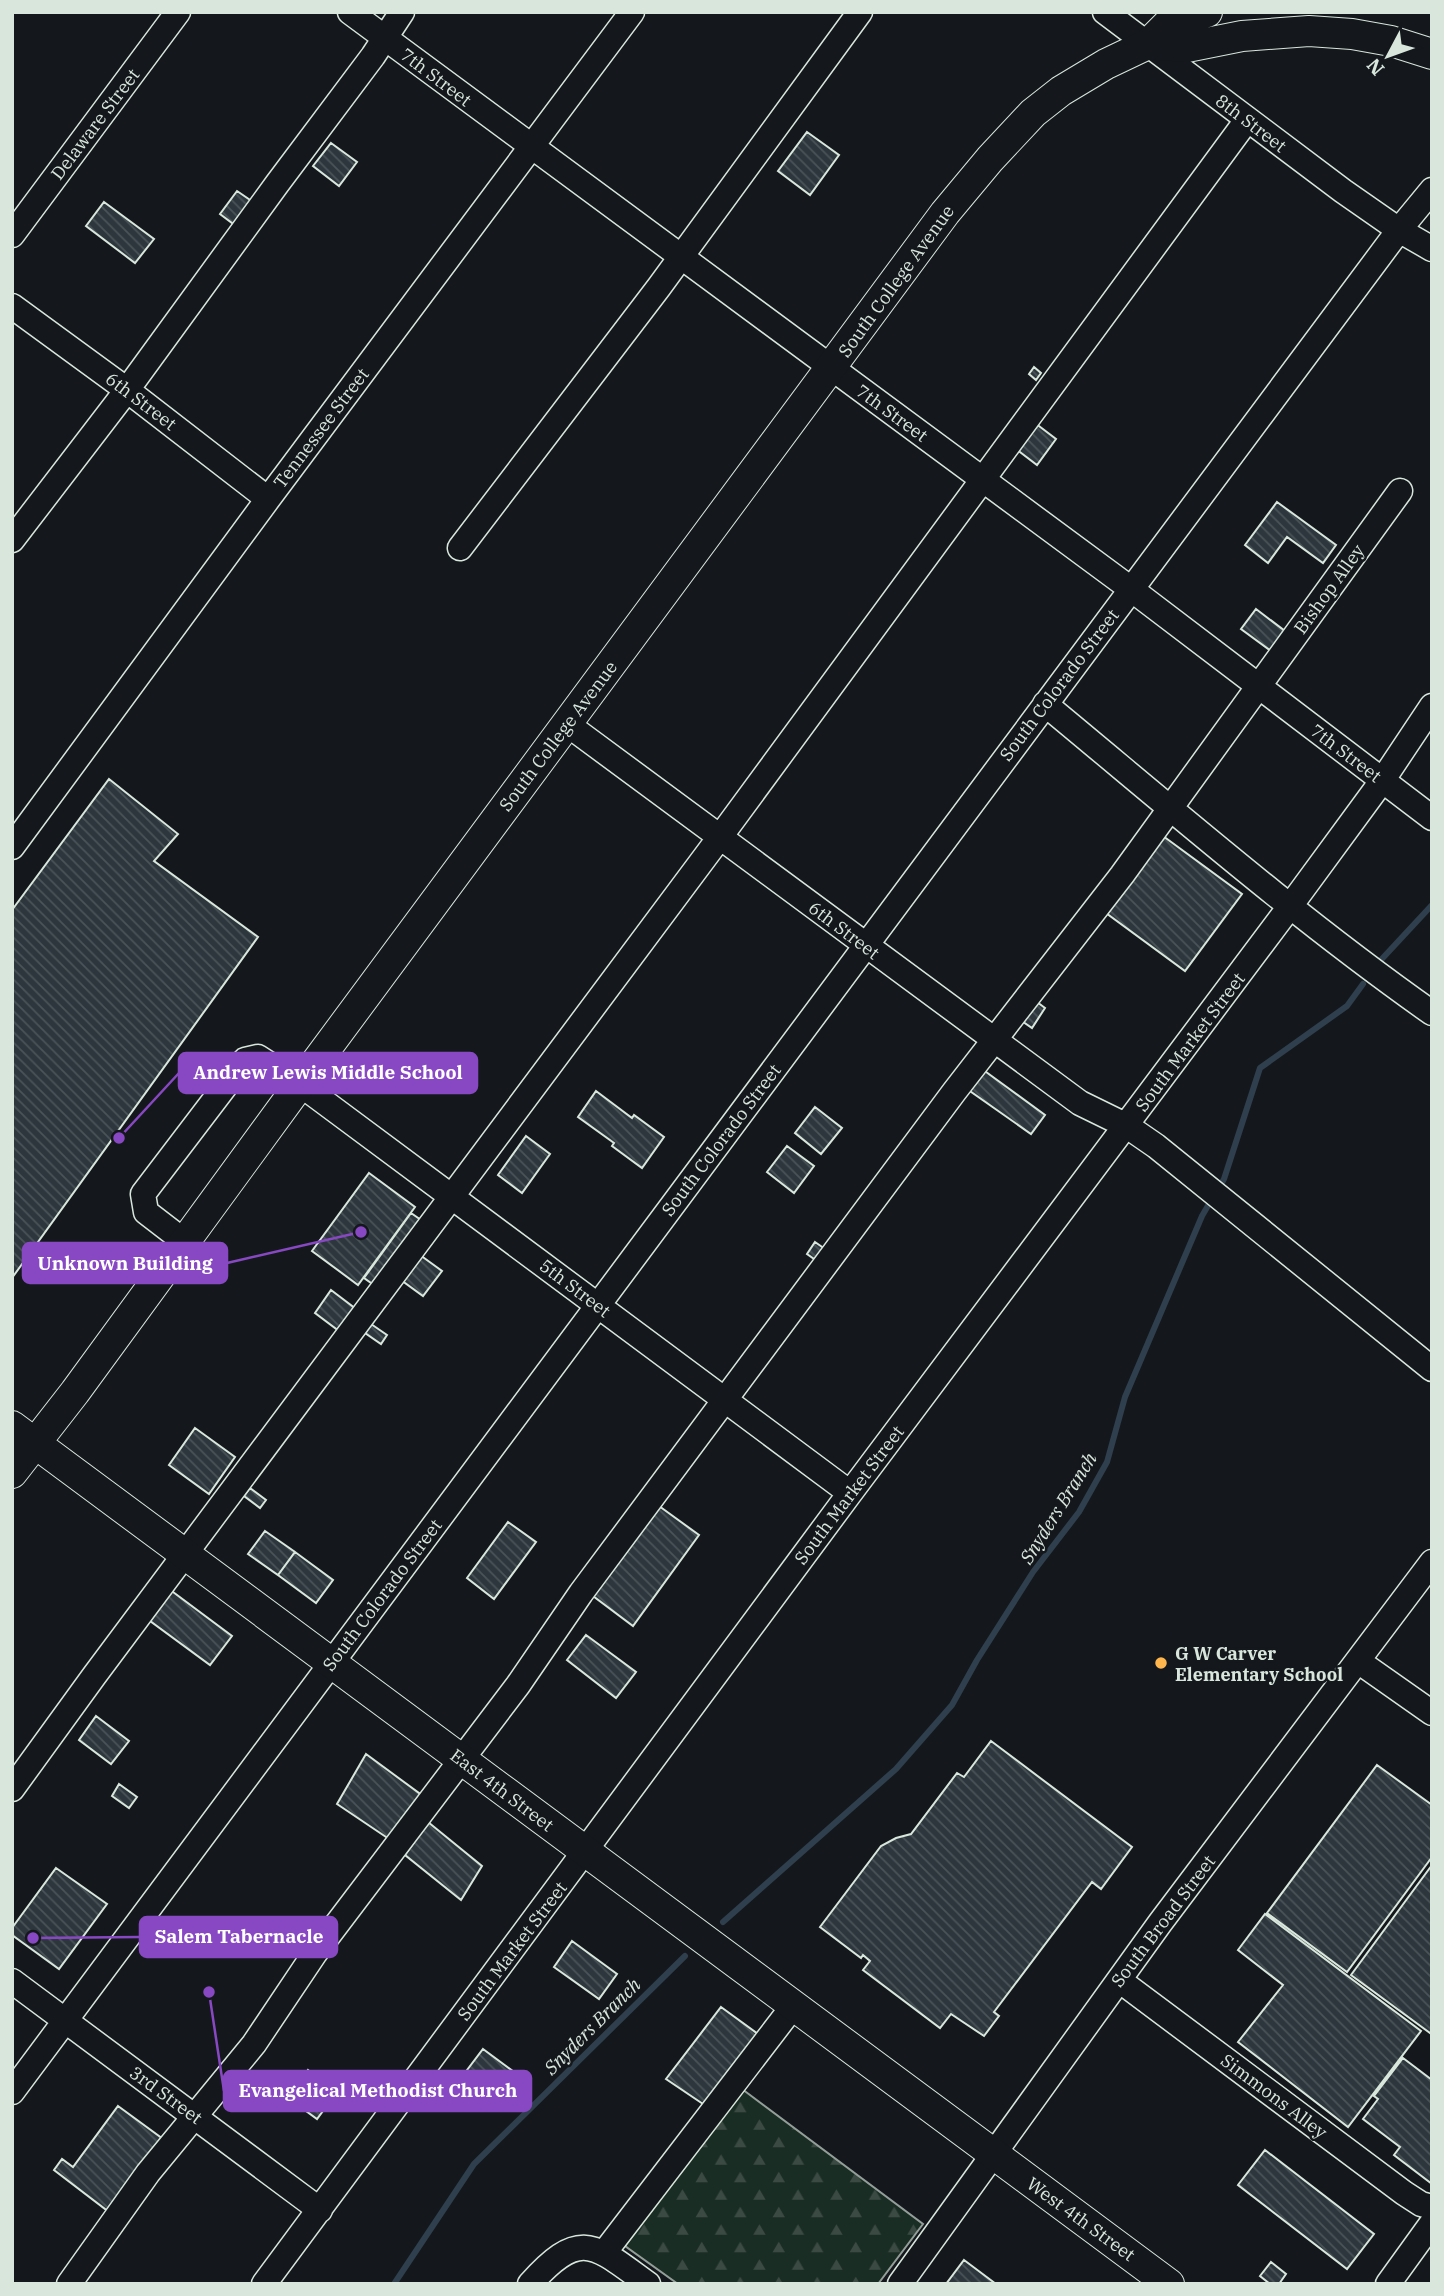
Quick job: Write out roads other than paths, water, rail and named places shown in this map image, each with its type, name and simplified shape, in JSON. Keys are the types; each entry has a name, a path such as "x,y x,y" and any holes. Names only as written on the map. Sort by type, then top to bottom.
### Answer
{"main road":[{"path":"1148,44 1169,23 1207,12"},
{"path":"1148,44 1186,47 1253,35 1309,31 1365,36 1430,55"},
{"name":"South College Avenue","path":"12,1474 24,1434 185,1242 945,213 990,159 1034,113 1061,90 1148,44"},
{"name":"East 4th Street","path":"24,1434 993,2154"},
{"name":"West 4th Street","path":"993,2154 1169,2284"}],"street":[{"name":"Delaware Street","path":"12,235 178,12"},
{"name":"7th Street","path":"350,12 984,480 1432,818"},
{"path":"12,540 127,390 385,39 402,12"},
{"name":"Tennessee Street","path":"12,846 632,12"},
{"path":"460,548 680,257 860,12"},
{"name":"8th Street","path":"1105,12 1247,121 1399,230 1432,249"},
{"path":"12,1789 720,837 1247,121"},
{"name":"South Colorado Street","path":"12,2092 1130,589 1399,230 1432,190"},
{"name":"6th Street","path":"12,306 127,390 268,499"},
{"name":"Bishop Alley","path":"69,2284 148,2173 254,2044 315,1953 518,1685 581,1593 994,1040 1122,875 1400,491"},
{"path":"1045,704 1291,905 1432,1013"},
{"name":"South Market Street","path":"264,2284 850,1493 1291,905 1382,781 1432,705"},
{"name":"6th Street","path":"567,724 1080,1103 1127,1126 1156,1146 1432,1369"},
{"name":"5th Street","path":"185,1242 146,1212 143,1194 245,1060 258,1057 300,1084 850,1493"},
{"name":"South Broad Street","path":"900,2284 1119,1980 1432,1562"},
{"path":"1358,1661 1432,1713"},
{"name":"Simmons Alley","path":"1119,1980 1404,2193 1432,2207"},
{"name":"3rd Street","path":"12,1981 320,2210"},
{"path":"604,2253 793,2005"},
{"path":"1388,2284 1432,2223"},
{"path":"530,2284 548,2264 569,2249 592,2247 648,2284"}],"waterway":[{"name":"Snyders Branch","path":"1380,961 1432,905"},
{"name":"Snyders Branch","path":"1219,1188 1260,1068 1347,1006 1363,984"},
{"name":"Snyders Branch","path":"723,1922 896,1769 952,1705 1033,1572 1079,1512 1107,1462 1125,1397 1202,1216 1213,1197"},
{"name":"Snyders Branch","path":"394,2284 474,2164 685,1956"}],"place":[{"name":"Andrew Lewis Middle School","path":"119,1138"},
{"name":"Unknown Building","path":"361,1232"},
{"name":"G W Carver Elementary School","path":"1161,1663"},
{"name":"Salem Tabernacle","path":"33,1938"},
{"name":"Evangelical Methodist Church","path":"209,1992"}]}
